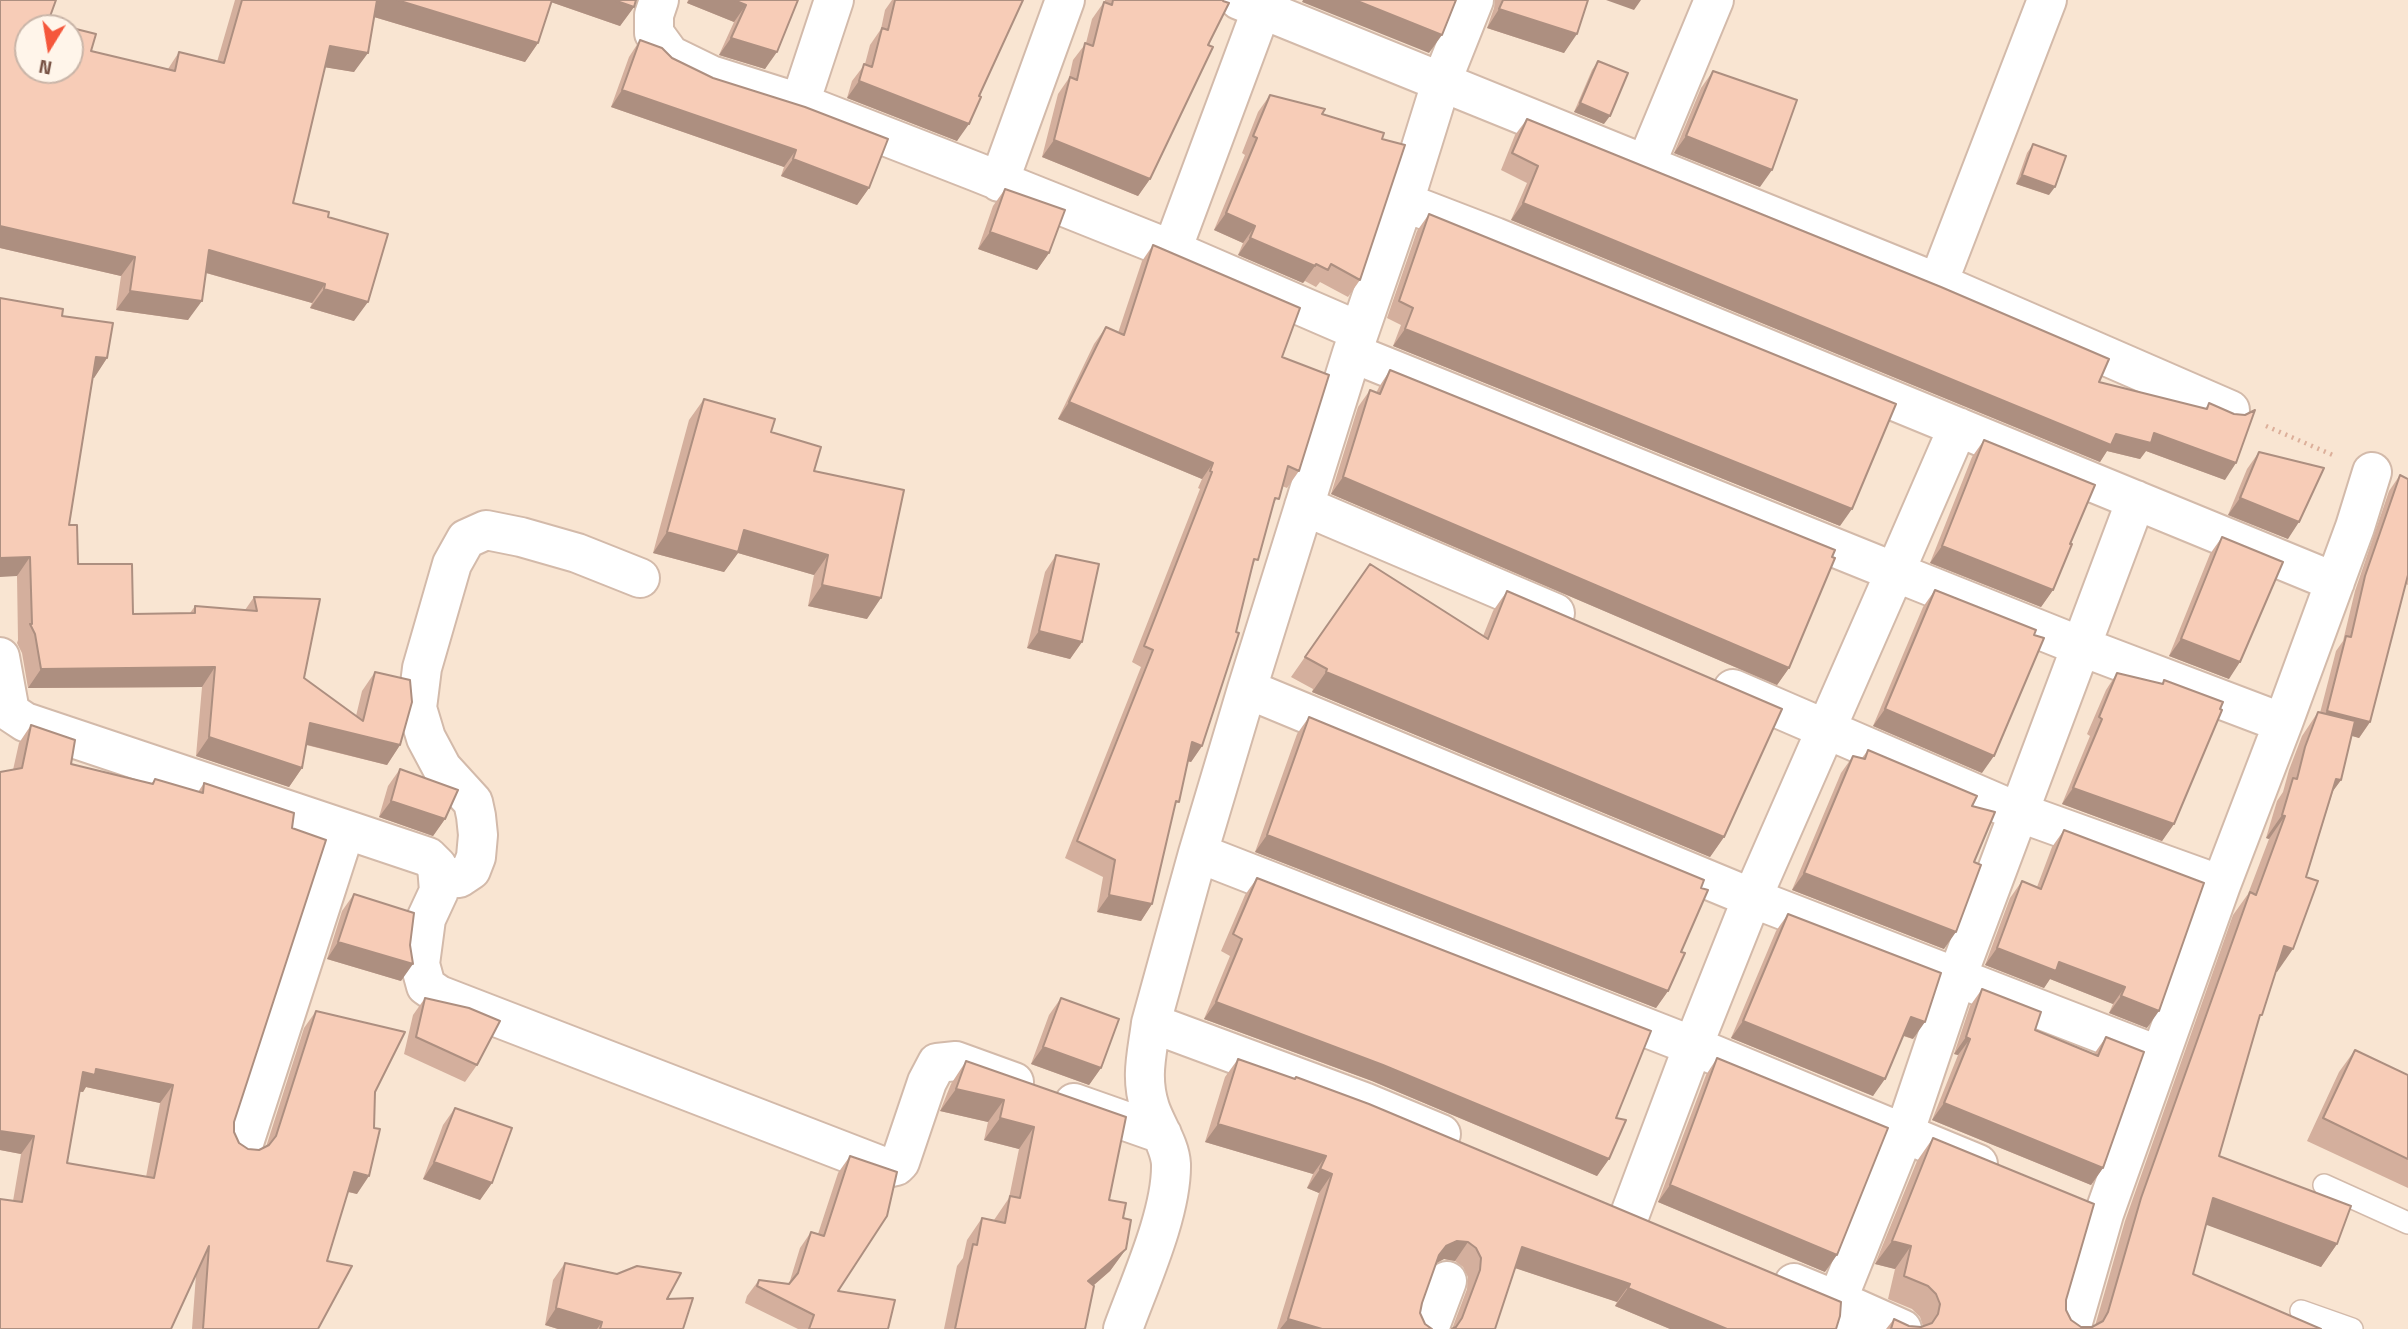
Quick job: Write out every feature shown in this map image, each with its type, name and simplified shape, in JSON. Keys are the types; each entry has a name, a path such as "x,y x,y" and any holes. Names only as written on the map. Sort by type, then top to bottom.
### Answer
{"street":[{"path":"659,0 654,15 654,33 670,55 711,75 800,103 1172,250 1355,342 1895,572 2283,723"},
{"path":"800,103 834,0"},
{"path":"988,177 1042,0"},
{"path":"988,177 1065,0"},
{"path":"1123,1329 1155,1239 1168,1192 1171,1161 1150,1108 1143,1078 1152,1023 1198,853 1355,342 1404,202 1441,83 1474,0"},
{"path":"1646,164 1714,0"},
{"path":"1938,283 2047,0"},
{"path":"1172,250 1255,3 1441,83 1938,283 2230,410"},
{"path":"1404,202 2335,582"},
{"path":"1592,1198 1643,1220 1693,1046 1752,898 1958,427"},
{"path":"2071,1329 2104,1214 2221,885 2335,582 2372,472"},
{"path":"1847,1313 1957,977 2136,500"},
{"path":"1304,506 1584,626"},
{"path":"439,879 459,878 471,870 476,857 476,816 473,802 442,768 426,738 417,708 422,668 433,629 453,564 466,539 486,530 522,537 577,553 640,579"},
{"path":"0,657 10,712 25,722 428,858 437,866 439,891 426,919 420,964 426,986 439,995 887,1168 900,1162 927,1082 937,1063 956,1061 1161,1134"},
{"path":"1699,675 2018,812 2221,885"},
{"path":"1247,689 1752,898 2160,1056"},
{"path":"243,1146 345,831"},
{"path":"1198,853 1693,1046 2004,1174"},
{"path":"1152,1023 1364,1102 1478,1150"},
{"path":"2066,1199 2104,1214"},
{"path":"1759,1268 1847,1313 1902,1329"},
{"path":"1429,1329 1447,1281"}],"lane":[{"path":"2324,1185 2408,1223"},
{"path":"2301,1311 2352,1329"}],"path":[{"path":"2230,410 2372,472"}],"shaded area":[{"path":"0,0 2408,0 2408,1329 0,1329"}],"building":[{"path":"0,0 56,0 51,14 14,14 14,84 84,84 84,31 96,34 91,51 175,71 179,52 224,63 242,0 377,0 368,53 330,46 293,203 329,212 328,217 388,234 368,302 324,289 325,284 209,250 202,301 130,291 135,257 0,226"},
{"path":"397,0 552,0 538,43"},
{"path":"614,0 636,0 634,7"},
{"path":"734,0 798,0 777,52 731,38 746,5"},
{"path":"895,0 1023,0 969,124 859,81 864,64 872,67 882,28 888,30"},
{"path":"1113,0 1223,0 1229,3 1208,45 1213,47 1150,179 1054,140 1070,77 1077,80 1085,43 1093,46 1104,2 1112,5"},
{"path":"1355,0 1456,0 1442,35"},
{"path":"1503,0 1588,0 1577,34 1499,9"},
{"path":"640,40 662,48 672,58 713,78 805,107 888,139 869,188 793,159 796,150 622,90"},
{"path":"1598,61 1628,73 1610,116 1580,103"},
{"path":"1713,71 1797,100 1772,170 1686,136"},
{"path":"1270,95 1325,109 1322,114 1384,133 1382,139 1405,145 1360,280 1331,264 1328,270 1316,264 1315,266 1250,238 1255,226 1226,213 1257,138 1253,136"},
{"path":"1527,119 1941,287 2109,359 2099,382 2207,409 2209,403 2234,414 2245,415 2255,410 2236,463 2154,433 2151,443 2116,434 2111,445 1523,203 1538,166 1512,153"},
{"path":"2033,144 2066,156 2055,187 2022,175"},
{"path":"1005,189 1065,210 1049,253 990,232"},
{"path":"1429,214 1896,404 1852,509 1405,329 1413,308 1399,301"},
{"path":"1153,245 1300,308 1282,357 1329,375 1299,471 1288,466 1279,499 1275,498 1258,560 1254,559 1236,632 1239,633 1202,746 1192,742 1152,904 1109,895 1115,860 1077,841 1153,650 1144,646 1212,472 1213,463 1069,402 1106,327 1124,335"},
{"path":"0,298 63,309 62,316 113,323 107,358 96,357 69,525 77,525 78,564 132,564 133,614 195,613 195,606 257,611 254,597 320,599 304,678 363,721 375,672 410,680 412,702 400,745 310,723 302,768 209,737 215,667 41,669 35,634 30,624 30,557 0,558"},
{"path":"1390,370 1835,550 1832,557 1835,558 1789,668 1343,477 1370,390 1380,394"},
{"path":"704,399 775,419 771,432 821,447 814,471 904,490 881,598 822,585 828,555 744,530 738,552 667,532"},
{"path":"1984,440 2095,485 2053,590 1942,546"},
{"path":"2259,452 2324,468 2299,522 2240,498"},
{"path":"2400,475 2408,479 2408,575 2370,722 2327,711 2346,636 2351,637 2365,576"},
{"path":"2222,537 2283,562 2240,662 2181,639"},
{"path":"1056,555 1099,564 1082,642 1039,631"},
{"path":"1370,564 1488,639 1507,591 1782,709 1724,837 1326,672 1327,669 1305,657"},
{"path":"1935,590 2036,630 2034,635 2044,638 1994,756 1885,709"},
{"path":"2117,673 2163,684 2164,680 2223,702 2174,824 2073,788 2102,719 2099,717"},
{"path":"2318,712 2355,721 2341,780 2336,779 2306,877 2318,881 2293,949 2284,946 2260,1015 2219,1156 2351,1206 2337,1244 2213,1198 2193,1274 2321,1329 1891,1329 1894,1319 1909,1326 1921,1327 1932,1323 1938,1314 1940,1304 1936,1294 1928,1286 1904,1276 1911,1246 1892,1241 1933,1138 2094,1204 2066,1300 2066,1310 2071,1320 2081,1327 2092,1327 2103,1321 2108,1312 2141,1198 2250,892 2256,895 2285,816 2282,815 2293,778 2297,779"},
{"path":"1309,717 1704,880 1701,888 1708,890 1681,952 1685,953 1668,991 1267,835"},
{"path":"31,725 75,740 71,764 153,784 155,779 203,793 204,783 294,813 292,828 326,840 234,1122 234,1132 239,1143 248,1149 259,1150 269,1145 276,1136 316,1011 405,1032 375,1092 374,1128 380,1129 369,1176 354,1172 327,1261 352,1266 318,1329 203,1329 209,1246 171,1329 0,1329 0,1199 22,1202 34,1136 0,1131 0,772 22,768","holes":["96,1069 173,1085 154,1178 67,1163 83,1072 95,1075"]},
{"path":"1868,750 1977,796 1972,806 1995,812 1974,862 1981,865 1956,932 1804,873 1853,756 1865,759"},
{"path":"400,769 458,790 445,819 391,801"},
{"path":"2064,830 2204,883 2159,1011 2121,996 2125,987 2059,962 2056,971 1997,948 2022,881 2041,889"},
{"path":"1257,878 1651,1031 1616,1118 1626,1120 1609,1159 1383,1065 1216,1002 1242,939 1233,934"},
{"path":"354,894 414,913 410,945 413,964 338,942"},
{"path":"1788,914 1941,973 1925,1022 1911,1017 1885,1079 1743,1021"},
{"path":"1982,989 2041,1012 2035,1030 2098,1056 2106,1037 2144,1052 2103,1168 1944,1103 1970,1039 1966,1037"},
{"path":"425,998 469,1008 500,1021 477,1065 416,1037"},
{"path":"1061,998 1119,1019 1101,1068 1043,1047"},
{"path":"2355,1050 2408,1075 2408,1159 2323,1118"},
{"path":"1717,1058 1888,1128 1837,1255 1670,1185"},
{"path":"1238,1059 1369,1104 1841,1302 1836,1329 1727,1329 1628,1288 1630,1284 1522,1247 1495,1329 1452,1329 1462,1318 1480,1270 1481,1258 1476,1248 1468,1242 1457,1241 1446,1246 1439,1255 1422,1303 1420,1313 1425,1324 1432,1329 1322,1329 1288,1319 1332,1174 1320,1169 1326,1156 1218,1124"},
{"path":"966,1061 1126,1117 1109,1200 1126,1203 1123,1218 1131,1220 1126,1249 1088,1281 1094,1286 1085,1329 955,1329 973,1244 977,1245 982,1218 1005,1223 1010,1196 1020,1198 1034,1127 1000,1118 1004,1100 956,1089"},
{"path":"455,1108 512,1128 492,1183 434,1162"},
{"path":"850,1156 897,1172 887,1216 838,1291 895,1300 888,1329 809,1329 814,1315 757,1286 759,1280 789,1284 798,1273 811,1232 824,1236"},
{"path":"565,1263 617,1274 637,1266 681,1273 667,1299 693,1298 683,1329 600,1329 602,1322 556,1308"}]}
